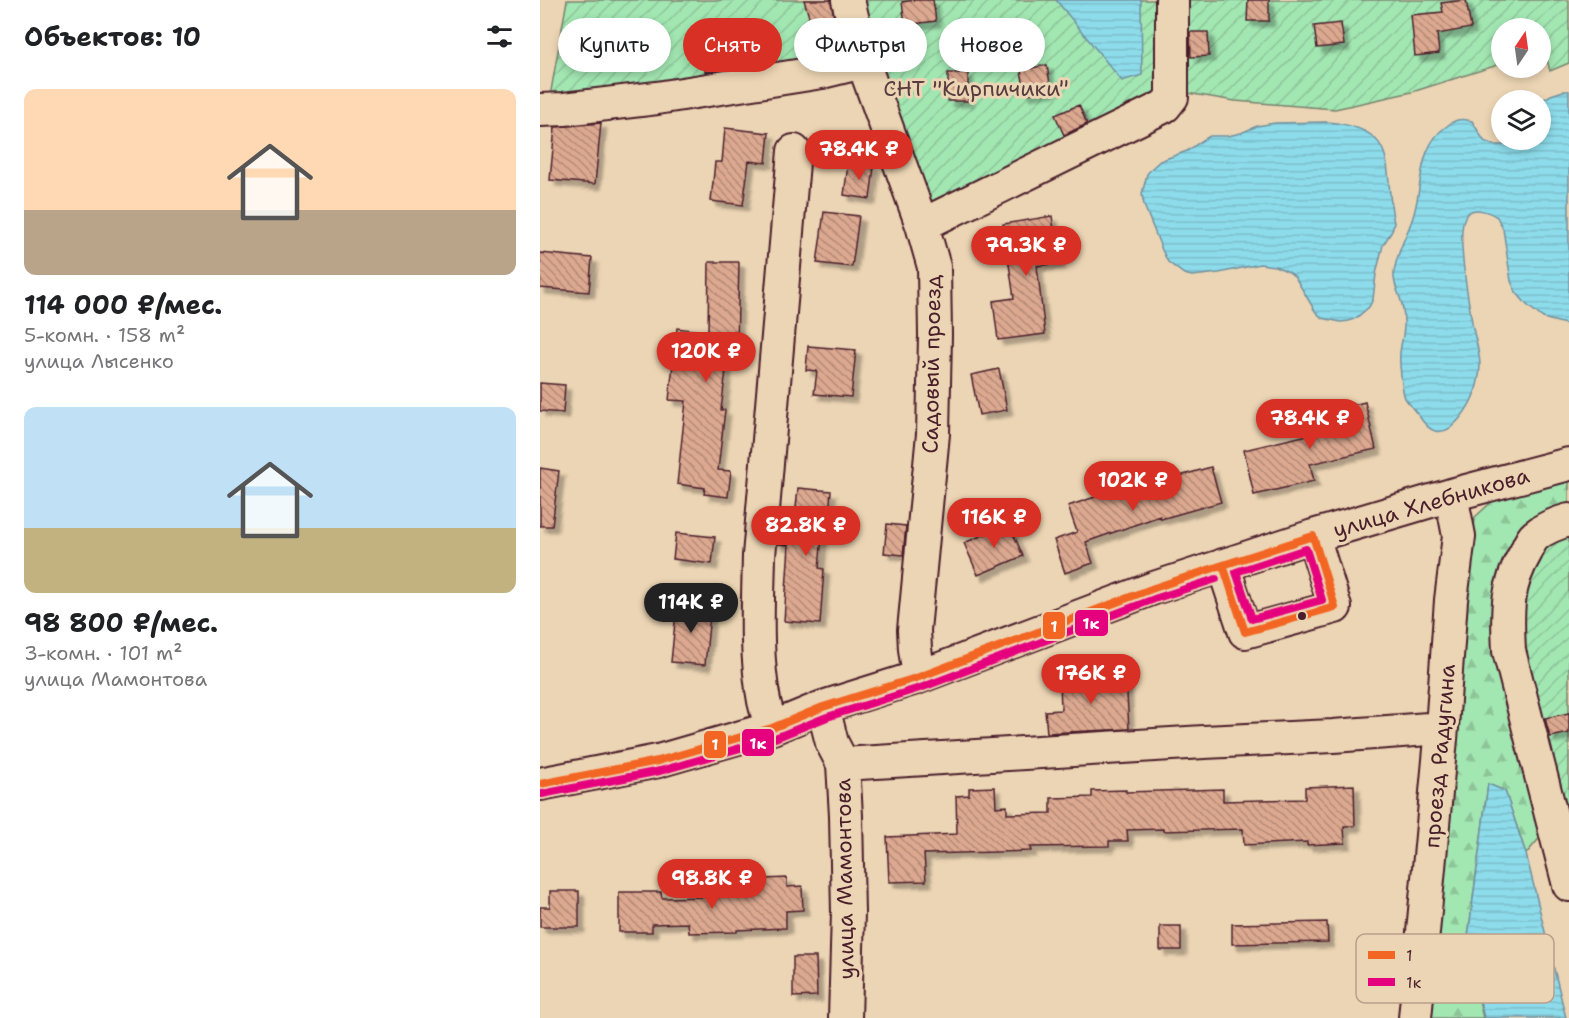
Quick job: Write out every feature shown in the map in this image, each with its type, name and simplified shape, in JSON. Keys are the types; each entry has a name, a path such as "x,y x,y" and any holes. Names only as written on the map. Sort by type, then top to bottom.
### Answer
{"street":[{"name":"Садовый проезд","path":"848,0 852,18"},
{"path":"922,225 1165,106 1172,97 1172,0"},
{"path":"540,110 657,98 822,72"},
{"name":"Садовый проезд","path":"867,72 922,225 934,267 933,434 914,630 919,677"},
{"path":"772,728 764,700 759,663 759,556 794,151"},
{"name":"улица Хлебникова","path":"540,784 658,761 772,728 824,707 919,677 1154,588 1223,565 1450,495 1569,464"},
{"name":"проезд Радугина","path":"1423,934 1451,600 1459,536 1450,495"},
{"path":"1569,520 1534,537 1510,586 1507,615 1509,651 1569,885"},
{"path":"1223,565 1245,632 1335,607 1313,536"},
{"name":"улица Мамонтова","path":"824,707 832,743 843,764 848,913 845,1018"},
{"path":"843,764 1442,728"},
{"name":"проезд Радугина","path":"1415,1018 1416,1003"}],"green space":[{"path":"567,0 834,0 839,18 794,18 794,60 782,63 782,18 683,18 683,72 732,72 549,102 558,51 558,72 671,72 671,18 564,18"},
{"name":"СНТ \"Кирпичики\"","path":"857,0 1569,0 1569,63 1551,71 1551,18 1491,18 1491,67 1412,92 1335,109 1235,101 1181,92 1067,146 928,204 882,72 927,72 927,18 863,18"},
{"path":"1569,479 1569,515 1515,541 1499,575 1499,631 1548,828 1526,854 1505,791 1488,784 1468,934 1439,934 1475,517 1497,497"},
{"path":"1569,530 1569,847 1513,628 1537,558 1550,542"},
{"path":"1433,1003 1480,1003 1483,1018 1432,1018"}],"water":[{"path":"1056,0 1141,0 1142,75 1122,81"},
{"path":"1569,91 1569,325 1543,318 1516,292 1511,281 1503,229 1497,217 1478,210 1467,214 1463,222 1462,249 1468,299 1479,355 1477,387 1469,406 1461,417 1447,430 1435,431 1424,423 1405,398 1400,357 1404,315 1394,276 1397,258 1413,217 1422,168 1430,144 1437,134 1450,124 1465,120 1472,121 1484,141 1491,144 1491,150 1551,150 1551,95"},
{"path":"1327,122 1351,126 1368,133 1378,142 1388,168 1394,223 1383,245 1373,299 1369,307 1349,321 1341,322 1322,318 1315,311 1295,277 1275,266 1260,264 1192,276 1184,274 1168,262 1144,205 1142,194 1147,174 1152,168 1160,161 1187,151 1210,136 1228,136 1257,126 1275,123"},
{"path":"1488,784 1505,791 1526,854 1546,934 1468,934"},
{"path":"1554,969 1566,1018 1484,1018 1481,1003 1554,1003"}],"building":[{"path":"804,0 831,0 834,18 809,18"},
{"path":"933,0 936,21 927,22 927,18 904,18 902,2"},
{"path":"1248,0 1269,0 1269,21 1247,21"},
{"path":"1466,0 1471,28 1437,34 1439,53 1415,56 1411,15 1443,12 1441,3"},
{"path":"1341,23 1344,45 1317,48 1314,26"},
{"path":"1190,32 1208,32 1209,56 1191,57"},
{"path":"1045,65 1047,65 1051,90 1025,94 1021,72 1045,72"},
{"path":"948,73 968,73 968,101 948,101"},
{"path":"1079,105 1087,124 1064,135 1055,115"},
{"path":"601,123 595,184 550,180 555,127"},
{"path":"725,128 769,133 766,163 749,161 743,205 711,201 715,162 722,162"},
{"path":"848,164 874,167 870,199 844,195"},
{"path":"824,212 859,216 852,267 817,263"},
{"path":"1052,216 1059,263 1037,266 1045,334 998,340 993,301 1014,298 1003,224"},
{"path":"540,253 592,258 589,292 540,288"},
{"path":"709,262 739,262 737,348 729,347 721,410 725,410 718,470 731,471 728,497 704,494 705,488 677,484 686,401 669,400 677,328 708,332"},
{"path":"808,346 856,350 851,397 814,394 817,371 806,370"},
{"path":"999,369 1007,410 979,415 971,375"},
{"path":"540,383 565,385 563,413 540,411"},
{"path":"1365,402 1376,449 1310,464 1314,481 1254,495 1244,450 1329,430 1325,412"},
{"path":"1211,467 1221,502 1161,519 1160,516 1086,542 1093,563 1065,573 1054,540 1077,532 1068,506 1122,488 1124,492"},
{"path":"540,468 559,471 552,526 540,526"},
{"path":"798,488 831,491 828,525 823,525 819,568 824,569 820,624 784,621 789,545 778,544 780,526 794,527"},
{"path":"887,524 906,526 903,555 884,553"},
{"path":"1009,524 1023,556 978,575 964,543"},
{"path":"676,533 715,537 712,564 673,559"},
{"path":"677,602 711,605 705,665 671,662"},
{"path":"1100,665 1101,679 1126,677 1129,729 1047,733 1045,711 1061,710 1060,681 1084,680 1083,667"},
{"path":"1569,713 1569,733 1550,737 1545,718"},
{"path":"1354,785 1355,826 1344,826 1345,843 1244,845 1243,829 1127,830 1128,841 1109,841 1109,846 1030,847 1031,851 924,854 926,881 889,882 887,837 957,834 956,796 969,795 969,788 995,787 996,807 1007,806 1007,814 1051,813 1051,798 1092,797 1092,791 1223,789 1223,801 1305,799 1305,787"},
{"path":"787,878 787,887 802,886 803,910 786,911 786,928 689,933 688,923 652,924 652,932 619,932 619,892 661,892 662,898 751,896 751,886 764,886 763,879"},
{"path":"550,891 579,891 579,927 540,927 540,907 550,907"},
{"path":"1327,922 1328,942 1232,944 1232,924"},
{"path":"1160,926 1181,926 1181,950 1160,950"},
{"path":"793,957 816,957 817,996 793,997"}],"transit line":[{"name":"1","path":"1313,536 1335,607 1245,632 1223,565 1313,536"},
{"name":"1к","path":"1306,549 1322,600 1252,619 1236,572 1306,549"},
{"name":"1","path":"540,784 658,761 772,728 823,707 919,677 1154,588 1223,565"},
{"name":"1к","path":"542,794 660,771 775,738 827,717 923,687 1157,598 1216,579"}]}
